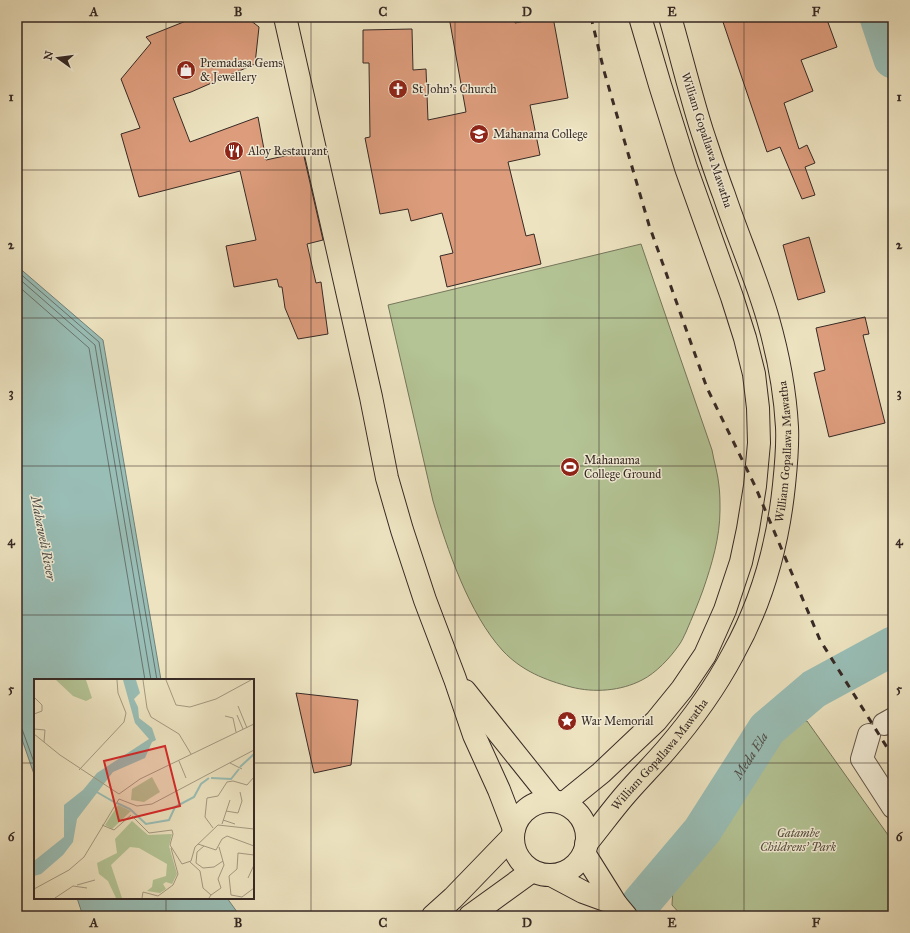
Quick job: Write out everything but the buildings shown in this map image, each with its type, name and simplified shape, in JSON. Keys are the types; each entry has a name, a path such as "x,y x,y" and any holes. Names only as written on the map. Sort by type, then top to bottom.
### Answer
{"main road":[{"path":"285,17 371,397 387,478 402,530 423,593 474,735 499,790 513,832 514,850 521,862 621,910"},
{"name":"William Gopallawa Mawatha","path":"558,802 601,773 656,721 682,689 704,655 725,610 741,562 757,472 759,443 758,408 754,374 745,338 730,290 686,168 640,17"},
{"name":"William Gopallawa Mawatha","path":"585,848 627,793 667,749 700,707 733,655 749,624 759,598 777,536 783,499 787,428 784,394 779,364 768,318 701,129 670,17"},
{"path":"455,679 558,802 577,813 585,827 585,848 576,864 564,872 542,873 470,916"},
{"path":"433,916 453,898 513,832 519,817 528,808 540,802 558,802"},
{"path":"585,848 621,910"}],"street":[{"path":"882,726 862,759 893,807"}],"green space":[{"name":"Mahanama College Ground","path":"641,244 712,450 720,492 719,530 706,580 693,616 683,638 671,655 652,673 634,684 607,690 580,689 543,678 534,674 510,658 491,636 480,619 460,580 433,501 388,305"},
{"name":"Gatambe Childrens' Park","path":"807,721 893,842 893,916 682,916 672,905 673,888 788,723"}],"water":[{"name":"Mahaweli River","path":"17,266 103,340 161,679 34,679 34,774 17,725"},
{"path":"77,899 228,899 240,916 83,916"}],"waterway":[{"name":"Meda Ela","path":"879,17 893,59"},
{"name":"Meda Ela","path":"641,903 702,831 767,729 814,689 893,646"}],"railway":[{"path":"591,17 604,71 649,225 707,388 755,486 820,640 893,757"}],"place":[{"name":"Premadasa Gems & Jewellery","path":"186,70"},
{"name":"St John's Church","path":"398,89"},
{"name":"Mahanama College","path":"479,134"},
{"name":"Aloy Restaurant","path":"234,151"},
{"name":"Mahanama College Ground","path":"570,467"},
{"name":"War Memorial","path":"567,721"}]}
